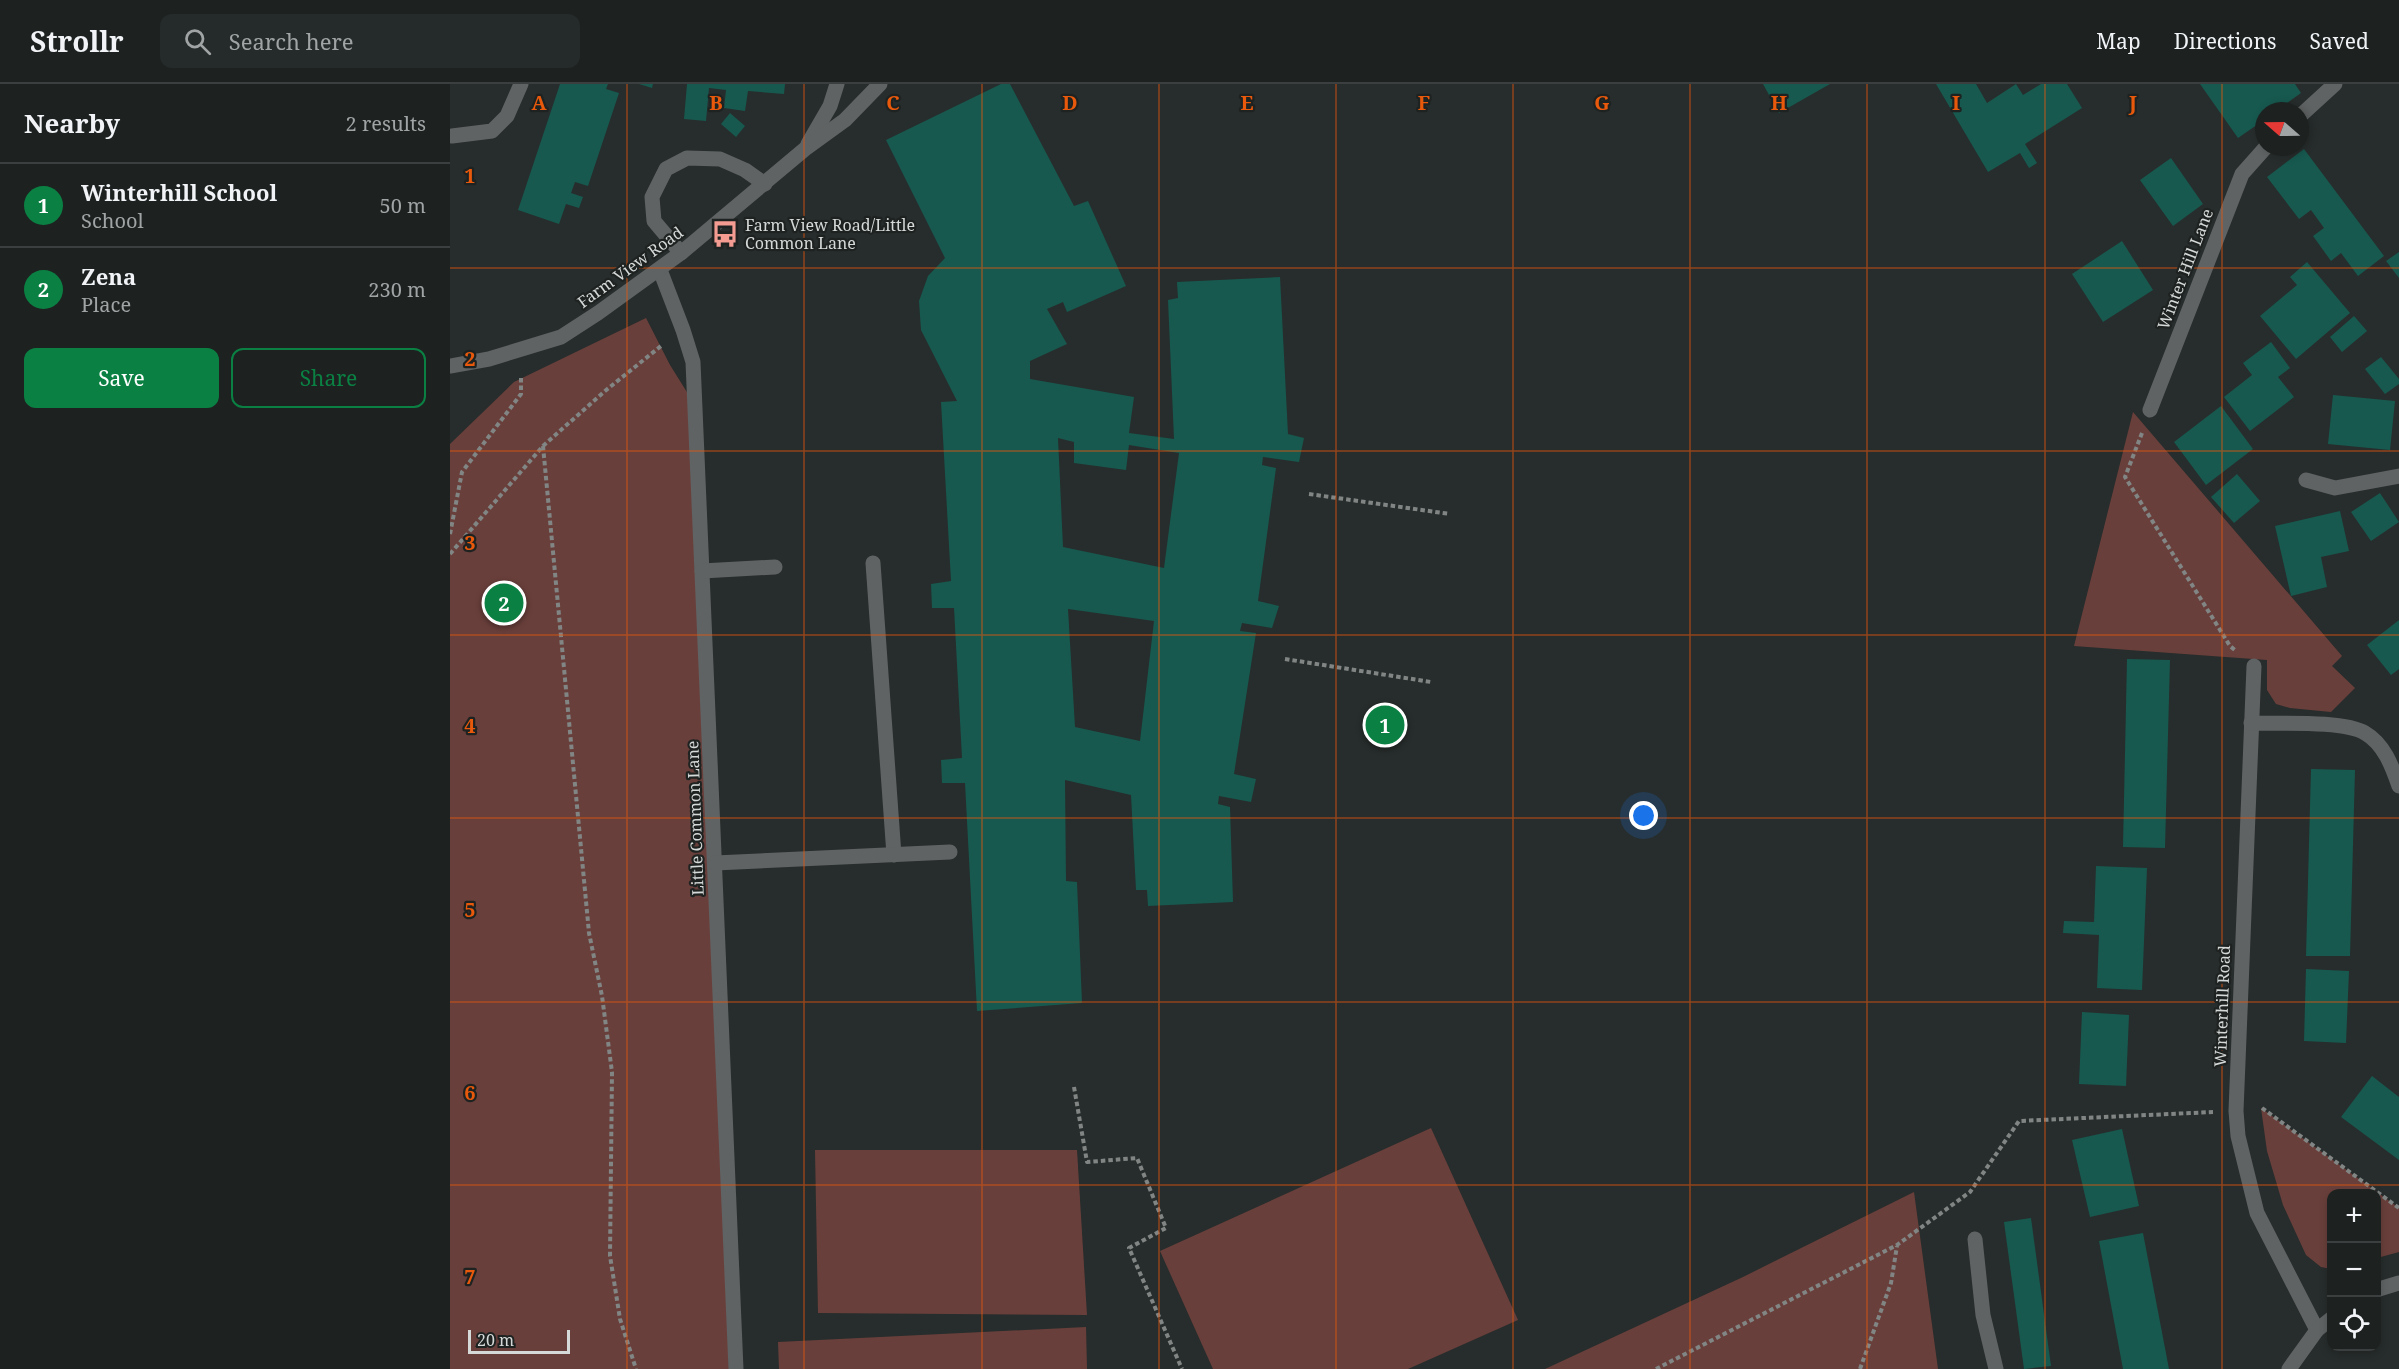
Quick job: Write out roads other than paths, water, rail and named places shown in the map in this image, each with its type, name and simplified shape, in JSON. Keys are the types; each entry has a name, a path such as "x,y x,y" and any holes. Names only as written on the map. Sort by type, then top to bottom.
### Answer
{"street":[{"path":"452,136 492,131 507,117 521,84"},
{"name":"Farm View Road","path":"805,149 830,106 837,84"},
{"name":"Farm View Road","path":"450,366 489,359 561,337 660,270 805,149 845,120 880,84"},
{"path":"2309,108 2336,84"},
{"name":"Winter Hill Lane","path":"2150,410 2242,174 2258,156"},
{"path":"681,253 654,221 652,197 666,169 687,158 720,159 745,170 765,184"},
{"name":"Little Common Lane","path":"660,270 693,362 736,1369"},
{"path":"2306,480 2335,488 2399,476"},
{"path":"873,562 894,855"},
{"path":"702,571 775,567"},
{"name":"Winterhill Road","path":"2254,666 2236,1111 2238,1136 2257,1214 2317,1330"},
{"path":"2251,723 2342,726 2364,732 2379,744 2393,767 2399,786"},
{"path":"715,863 950,852"},
{"path":"1975,1239 1983,1315 1996,1369"},
{"path":"2381,1288 2399,1283"},
{"path":"2289,1369 2317,1330 2327,1321"}],"place":[{"name":"Farm View Road/Little Common Lane","path":"725,234"},
{"name":"Zena","path":"504,603"},
{"name":"Winterhill School","path":"1385,725"}]}
